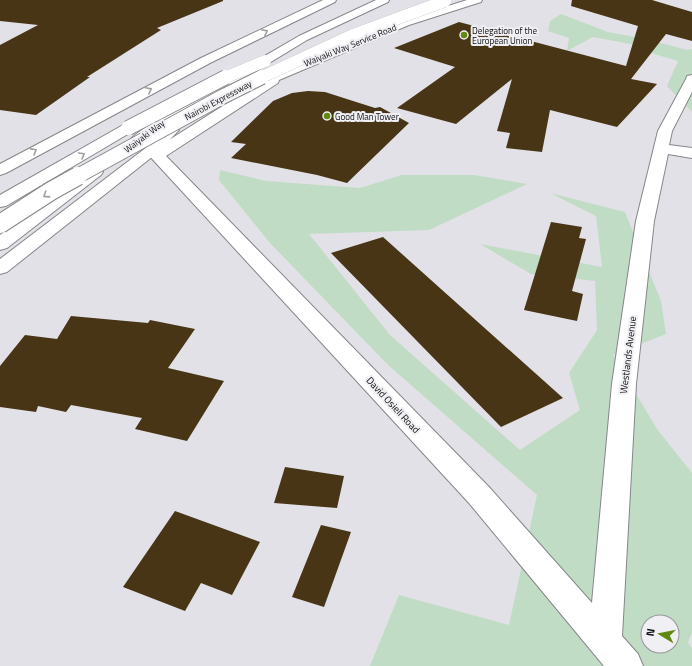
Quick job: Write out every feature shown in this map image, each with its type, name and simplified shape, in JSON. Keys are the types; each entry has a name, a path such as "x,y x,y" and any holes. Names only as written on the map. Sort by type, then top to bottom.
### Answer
{"main road":[{"path":"0,170 196,66 331,0"},
{"name":"Waiyaki Way","path":"0,244 168,118 223,84 303,38 366,4 384,0"},
{"name":"Nairobi Expressway","path":"0,202 128,128 232,74 332,32 394,8 420,0"},
{"name":"Nairobi Expressway","path":"0,224 58,187 222,97 290,63 353,35 447,0"},
{"name":"Waiyaki Way Service Road","path":"223,84 279,76 295,68 406,23 477,0"},
{"path":"0,268 154,153 279,76"},
{"name":"Westlands Avenue","path":"605,640 624,384 645,221 665,131 692,79"},
{"path":"154,153 172,130 168,118"},
{"path":"661,149 692,153"},
{"name":"David Osieli Road","path":"154,153 479,495 626,666"}],"green space":[{"path":"561,14 608,32 646,39 687,50 692,49 692,112 667,86 678,61 654,54 646,47 593,37 567,51 569,38 548,31 550,21"},
{"path":"220,170 266,181 360,188 402,175 474,175 527,184 429,230 309,234 390,335 520,450 580,410 569,373 597,330 595,281 531,274 480,244 602,267 596,216 550,193 625,212 661,301 666,334 613,355 657,429 692,473 692,632 688,643 692,648 692,666 370,666 399,595 509,625 537,495 388,365 270,243 219,180"}],"building":[{"path":"0,0 223,1 157,28 161,30 87,77 90,77 36,115 0,110 0,45 38,25 0,21"},
{"path":"572,0 652,0 692,12 692,41 666,34 631,79 657,84 617,127 550,110 542,152 506,148 510,133 497,131 512,79 456,124 397,108 455,67 394,48 459,22 626,66 638,26 571,6"},
{"path":"308,91 325,92 375,108 380,107 409,123 347,183 317,175 231,158 246,144 231,142 273,101 292,93"},
{"path":"551,222 582,227 579,238 586,239 572,291 583,294 577,321 524,310"},
{"path":"383,237 563,398 501,427 331,253"},
{"path":"71,316 148,323 150,320 195,329 168,368 224,381 187,441 135,429 142,418 71,405 66,412 38,406 36,412 0,407 0,366 25,335 57,339"},
{"path":"285,467 344,476 337,508 274,503"},
{"path":"175,511 260,542 232,595 201,583 185,611 123,587"},
{"path":"321,525 351,532 324,607 292,597"}],"place":[{"name":"Delegation of the European Union","path":"464,35"},
{"name":"Good Man Tower","path":"327,116"}]}
